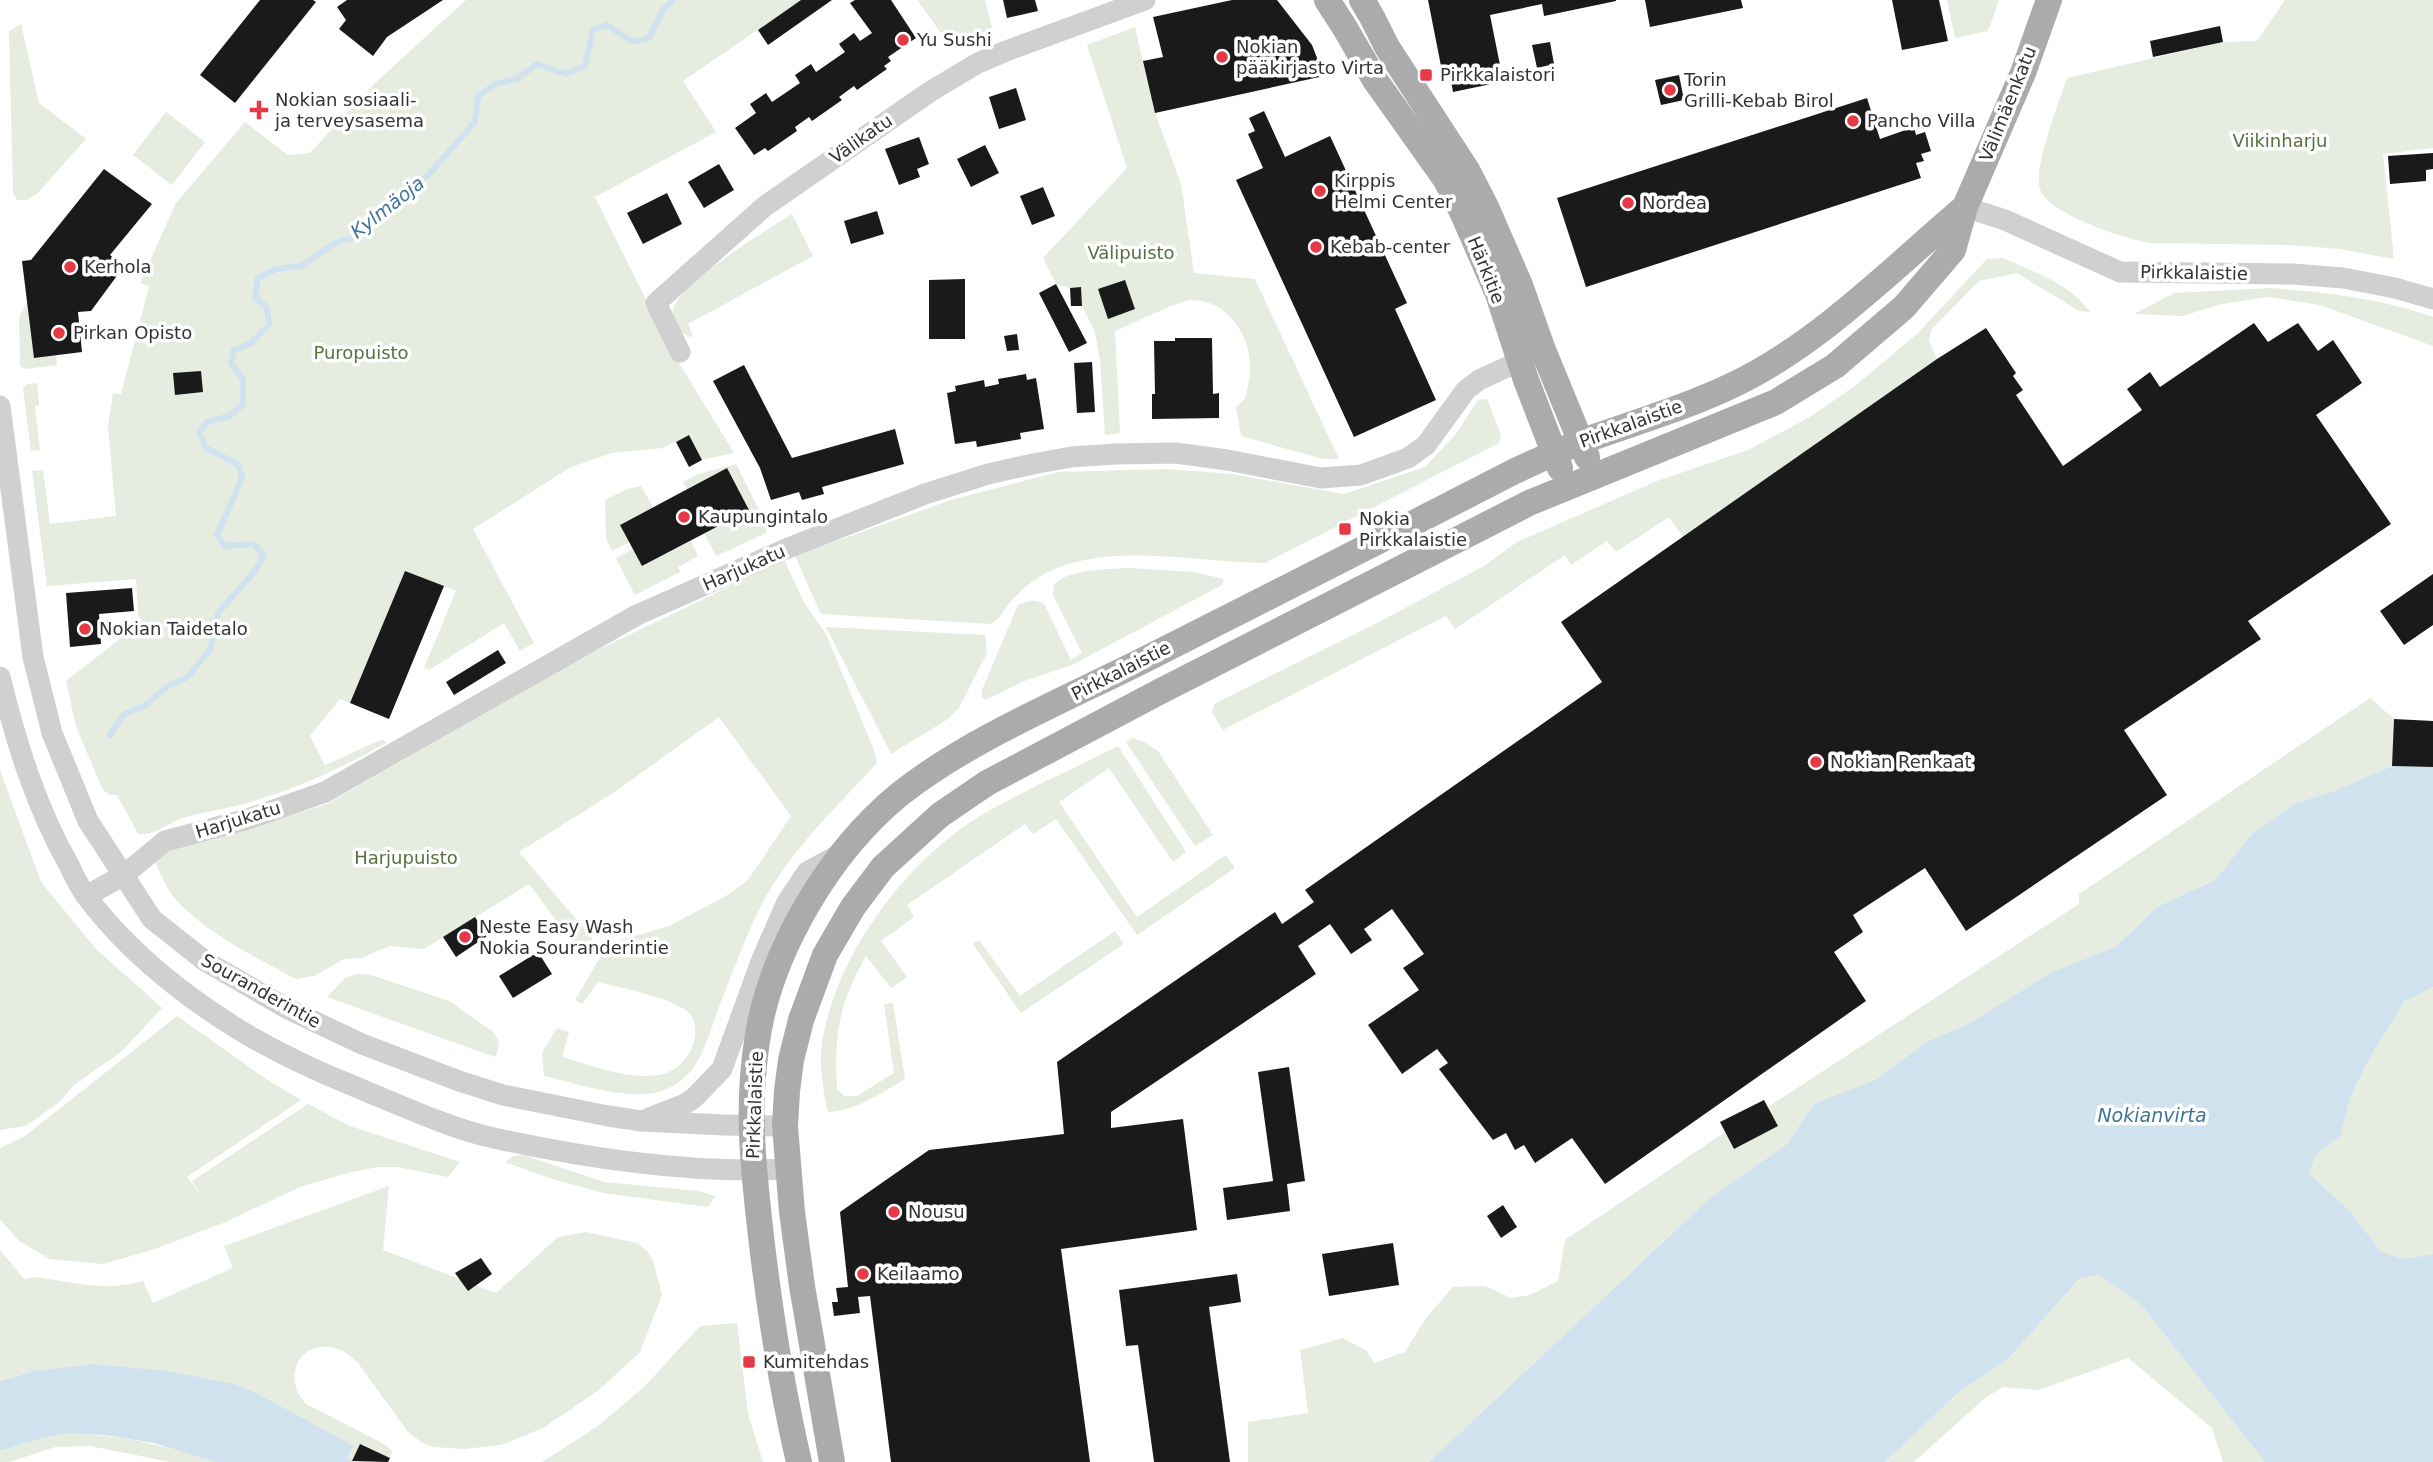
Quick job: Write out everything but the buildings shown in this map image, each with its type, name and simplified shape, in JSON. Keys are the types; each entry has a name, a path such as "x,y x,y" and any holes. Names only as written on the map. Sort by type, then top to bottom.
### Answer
{"main road":[{"name":"Härkitie","path":"1327,0 1375,80 1446,180 1497,294 1581,442 1594,475"},
{"name":"Härkitie","path":"1362,0 1373,16 1387,47 1467,170 1486,206 1520,285 1532,356 1525,380 1567,486"},
{"name":"Välimäenkatu","path":"1965,206 2023,73 2049,0"},
{"name":"Pirkkalaistie","path":"799,1462 778,1362 753,1171 750,1127 757,1038 776,973 786,944 810,901 844,852 898,796 965,751 1554,453 1734,385 1834,319 1965,206"},
{"name":"Pirkkalaistie","path":"832,1462 802,1286 785,1126 793,1050 808,997 825,955 853,906 883,867 940,815 986,783 1461,536 1567,486 1776,401 1835,366 1904,307 1954,250 1965,206"}],"street":[{"name":"Välikatu","path":"680,352 656,303 765,206 931,91 978,63 1076,23 1145,0"},
{"name":"Pirkkalaistie","path":"1965,206 2005,220 2120,272 2293,274 2343,278 2433,299"},
{"name":"Harjukatu","path":"86,896 124,875 165,841 248,818 325,792 637,615 786,549 925,494 988,474 1033,464 1072,457 1116,454 1176,453 1321,478 1361,475 1408,458 1433,436 1454,403 1466,390 1479,380 1532,356"},
{"name":"Souranderintie","path":"0,407 2,440 33,657 52,733 88,821 152,919 205,961 288,1009 362,1044 492,1091 554,1106 642,1121 750,1127 785,1126"},
{"path":"0,677 15,738 54,840 86,896 128,945 180,989 224,1019 292,1059 410,1110 492,1138 605,1158 721,1170 788,1169"},
{"path":"642,1121 685,1104 722,1069 762,959 787,902 807,872 844,852"}],"green space":[{"name":"Puropuisto","path":"466,0 801,0 683,81 716,132 595,197 670,348 734,453 702,460 689,435 663,448 612,453 571,467 473,529 534,643 520,651 504,623 429,670 424,668 456,591 405,571 350,703 340,699 310,736 325,765 383,739 386,743 291,788 248,803 183,818 155,831 138,834 117,795 110,795 103,790 76,727 66,681 139,624 136,579 47,586 32,471 43,470 50,524 116,516 108,426 113,393 121,394 149,286 140,283 176,203 245,122 288,155 310,153 375,83"},
{"path":"917,0 985,0 992,28 952,48"},
{"path":"1947,0 1999,0 1988,31 1955,38"},
{"name":"Viikinharju","path":"2285,0 2433,0 2433,148 2383,154 2394,259 2339,249 2292,245 2150,243 2089,224 2046,198 2040,189 2040,166 2067,78 2223,42 2257,41"},
{"path":"21,24 39,103 86,139 38,193 27,200 17,200 13,193 9,31"},
{"name":"Välipuisto","path":"1135,27 1155,113 1181,184 1194,273 1255,279 1339,459 1323,459 1241,436 1236,407 1245,399 1249,382 1250,359 1247,346 1236,323 1227,314 1217,306 1191,300 1115,331 1120,433 1105,435 1100,360 1095,332 1082,306 1081,287 1070,288 1056,284 1043,258 1127,168 1087,45"},
{"path":"166,112 205,142 172,185 133,155"},
{"path":"792,214 813,256 688,324 693,336 690,337 680,330 675,324 673,311 689,287 725,258"},
{"path":"2003,258 2062,286 2090,312 2079,311 2017,273 1979,281 1931,330 1929,341 1937,359 1683,537 1669,517 1616,552 1607,541 1571,565 1565,555 1455,629 1446,616 1223,730 1212,712 1214,704 1484,566 1517,542 1657,481 1748,450 1810,417 1856,385 1917,334 1987,259"},
{"path":"2272,288 2353,297 2433,317 2433,346 2320,305 2268,297 2222,304 2182,316 2134,314 2174,293"},
{"path":"26,304 29,304 35,358 56,355 57,365 25,369 20,366 19,318"},
{"path":"37,383 39,405 35,406 40,450 31,451 23,388 27,384"},
{"path":"1487,399 1501,435 1499,443 1265,563 1147,556 1087,560 1060,567 1035,580 1016,595 990,624 821,614 795,556 951,500 1058,472 1168,469 1232,474 1344,494 1425,467 1455,435 1478,400"},
{"path":"736,464 766,524 766,533 716,556 704,533 727,468 687,489 683,482 701,473"},
{"path":"641,486 653,507 621,524 630,542 612,551 606,539 605,500 627,489"},
{"path":"691,541 698,556 678,567 680,572 635,595 616,558 633,549 643,566"},
{"name":"Harjupuisto","path":"784,560 805,604 826,634 877,763 810,835 767,894 745,940 700,1056 687,1075 672,1086 651,1093 621,1093 544,1076 542,1053 557,1028 569,1032 562,1057 609,1071 646,1076 673,1070 691,1050 695,1037 694,1023 690,1014 673,1003 598,982 582,1004 575,1000 608,944 669,926 726,896 748,880 791,816 719,717 613,793 519,852 593,939 581,948 576,947 529,884 424,949 389,946 362,958 344,959 314,976 296,979 234,945 205,925 178,902 164,882 154,860 166,850 327,804 581,658"},
{"path":"1128,568 1194,572 1224,579 1222,585 1072,665 1027,680 987,699 982,698 982,690 1018,605 1031,601 1044,604 1071,660 1082,653 1053,595 1054,584 1079,572"},
{"path":"826,627 985,635 987,653 959,708 948,719 891,754"},
{"path":"2370,698 2394,719 2392,766 2332,792 2295,803 2251,835 2215,880 2159,906 2115,947 2050,973 1970,1023 1928,1041 1875,1080 1814,1105 1787,1144 1710,1198 1429,1462 1248,1462 1248,1422 1308,1413 1300,1350 1343,1338 1367,1351 1374,1363 1405,1352 1426,1318 1453,1287 1485,1286 1511,1298 1530,1295 1558,1281 1565,1240 1725,1132 1734,1149 1777,1126 1768,1107 2079,904 2079,894"},
{"path":"1133,738 1158,751 1213,835 1195,846 1126,742"},
{"path":"1118,746 1186,852 1173,862 1109,768 1059,802 1137,917 1226,855 1235,868 1137,935 1056,819 1033,834 1025,824 907,905 914,917 881,941 907,977 891,988 866,956 850,989 840,1020 836,1051 837,1089 844,1096 857,1096 894,1073 884,1004 893,1003 905,1079 858,1105 828,1112 821,1060 830,1010 858,945 878,914 926,858 952,835 1031,788"},
{"path":"0,770 41,882 96,949 162,1008 121,1052 75,1084 58,1103 26,1126 0,1130"},
{"path":"1115,931 1124,944 1021,1013 973,944 979,940 1020,996"},
{"path":"358,974 371,975 449,1001 492,1031 498,1039 499,1048 495,1057 327,997 345,978"},
{"path":"2433,987 2433,1254 2404,1259 2381,1252 2351,1212 2309,1173 2316,1155 2340,1136 2351,1096 2369,1059 2404,1002"},
{"path":"177,1016 263,1077 301,1100 187,1177 204,1200 192,1181 308,1104 350,1126 460,1162 448,1177 397,1167 351,1172 300,1187 223,1223 155,1249 103,1264 50,1259 19,1241 0,1219 0,1148 25,1136"},
{"path":"524,1155 604,1182 698,1191 715,1196 708,1207 603,1193 505,1162 513,1156"},
{"path":"389,1186 383,1250 496,1293 558,1237 586,1232 637,1243 653,1260 662,1295 640,1352 599,1390 543,1428 501,1445 464,1449 434,1447 421,1442 408,1432 353,1358 335,1348 312,1349 303,1355 295,1372 295,1383 306,1404 384,1444 392,1451 390,1458 360,1444 352,1461 347,1459 354,1446 228,1382 160,1370 93,1364 34,1371 0,1381 0,1250 24,1279 34,1277 102,1286 143,1281 153,1303 233,1268 224,1246"},
{"path":"2101,1275 2142,1306 2265,1462 2223,1462 2212,1428 2128,1358 2039,1390 2003,1387 1985,1398 1914,1462 1885,1462 1958,1393 2009,1358 2080,1278"},
{"path":"737,1323 748,1414 763,1462 542,1462 598,1426 645,1386 700,1326"},
{"path":"68,1433 143,1442 215,1462 171,1462 90,1446 55,1447 10,1462 0,1462 0,1451"}],"water":[{"name":"Nokianvirta","path":"2392,766 2433,767 2433,987 2404,1002 2369,1059 2351,1096 2340,1136 2316,1155 2309,1173 2351,1212 2381,1252 2404,1259 2433,1254 2433,1462 2265,1462 2142,1306 2100,1275 2080,1278 2009,1358 1958,1393 1885,1462 1429,1462 1710,1198 1787,1144 1814,1104 1875,1080 1928,1041 1970,1023 2050,973 2115,947 2159,906 2215,880 2251,835 2295,803 2332,792"},
{"path":"93,1364 160,1370 228,1382 254,1392 354,1446 347,1458 354,1462 215,1462 154,1443 104,1435 68,1433 0,1451 0,1381 34,1371"}],"waterway":[{"name":"Kylmäoja","path":"110,735 123,715 146,705 168,686 188,677 210,649 218,613 256,570 264,556 254,544 225,546 217,535 242,478 239,465 206,448 199,432 207,422 230,416 243,404 243,379 231,363 234,350 250,344 269,325 267,308 255,297 258,278 276,269 301,266 335,243 355,237 429,174 475,122 478,96 496,84 518,78 537,64 566,74 585,66 593,30 607,25 633,42 649,38 663,10 673,0"}],"place":[{"name":"Yu Sushi","path":"903,40"},
{"name":"Nokian pääkirjasto Virta","path":"1222,57"},
{"name":"Pirkkalaistori","path":"1426,75"},
{"name":"Torin Grilli-Kebab Birol","path":"1670,90"},
{"name":"Nokian sosiaali- ja terveysasema","path":"259,110"},
{"name":"Pancho Villa","path":"1853,121"},
{"name":"Kirppis Helmi Center","path":"1320,191"},
{"name":"Nordea","path":"1628,203"},
{"name":"Kebab-center","path":"1316,247"},
{"name":"Kerhola","path":"70,267"},
{"name":"Pirkan Opisto","path":"59,333"},
{"name":"Kaupungintalo","path":"684,517"},
{"name":"Nokia Pirkkalaistie","path":"1345,529"},
{"name":"Nokian Taidetalo","path":"85,629"},
{"name":"Nokian Renkaat","path":"1816,762"},
{"name":"Neste Easy Wash Nokia Souranderintie","path":"465,937"},
{"name":"Nousu","path":"894,1212"},
{"name":"Keilaamo","path":"863,1274"},
{"name":"Kumitehdas","path":"749,1362"}]}
